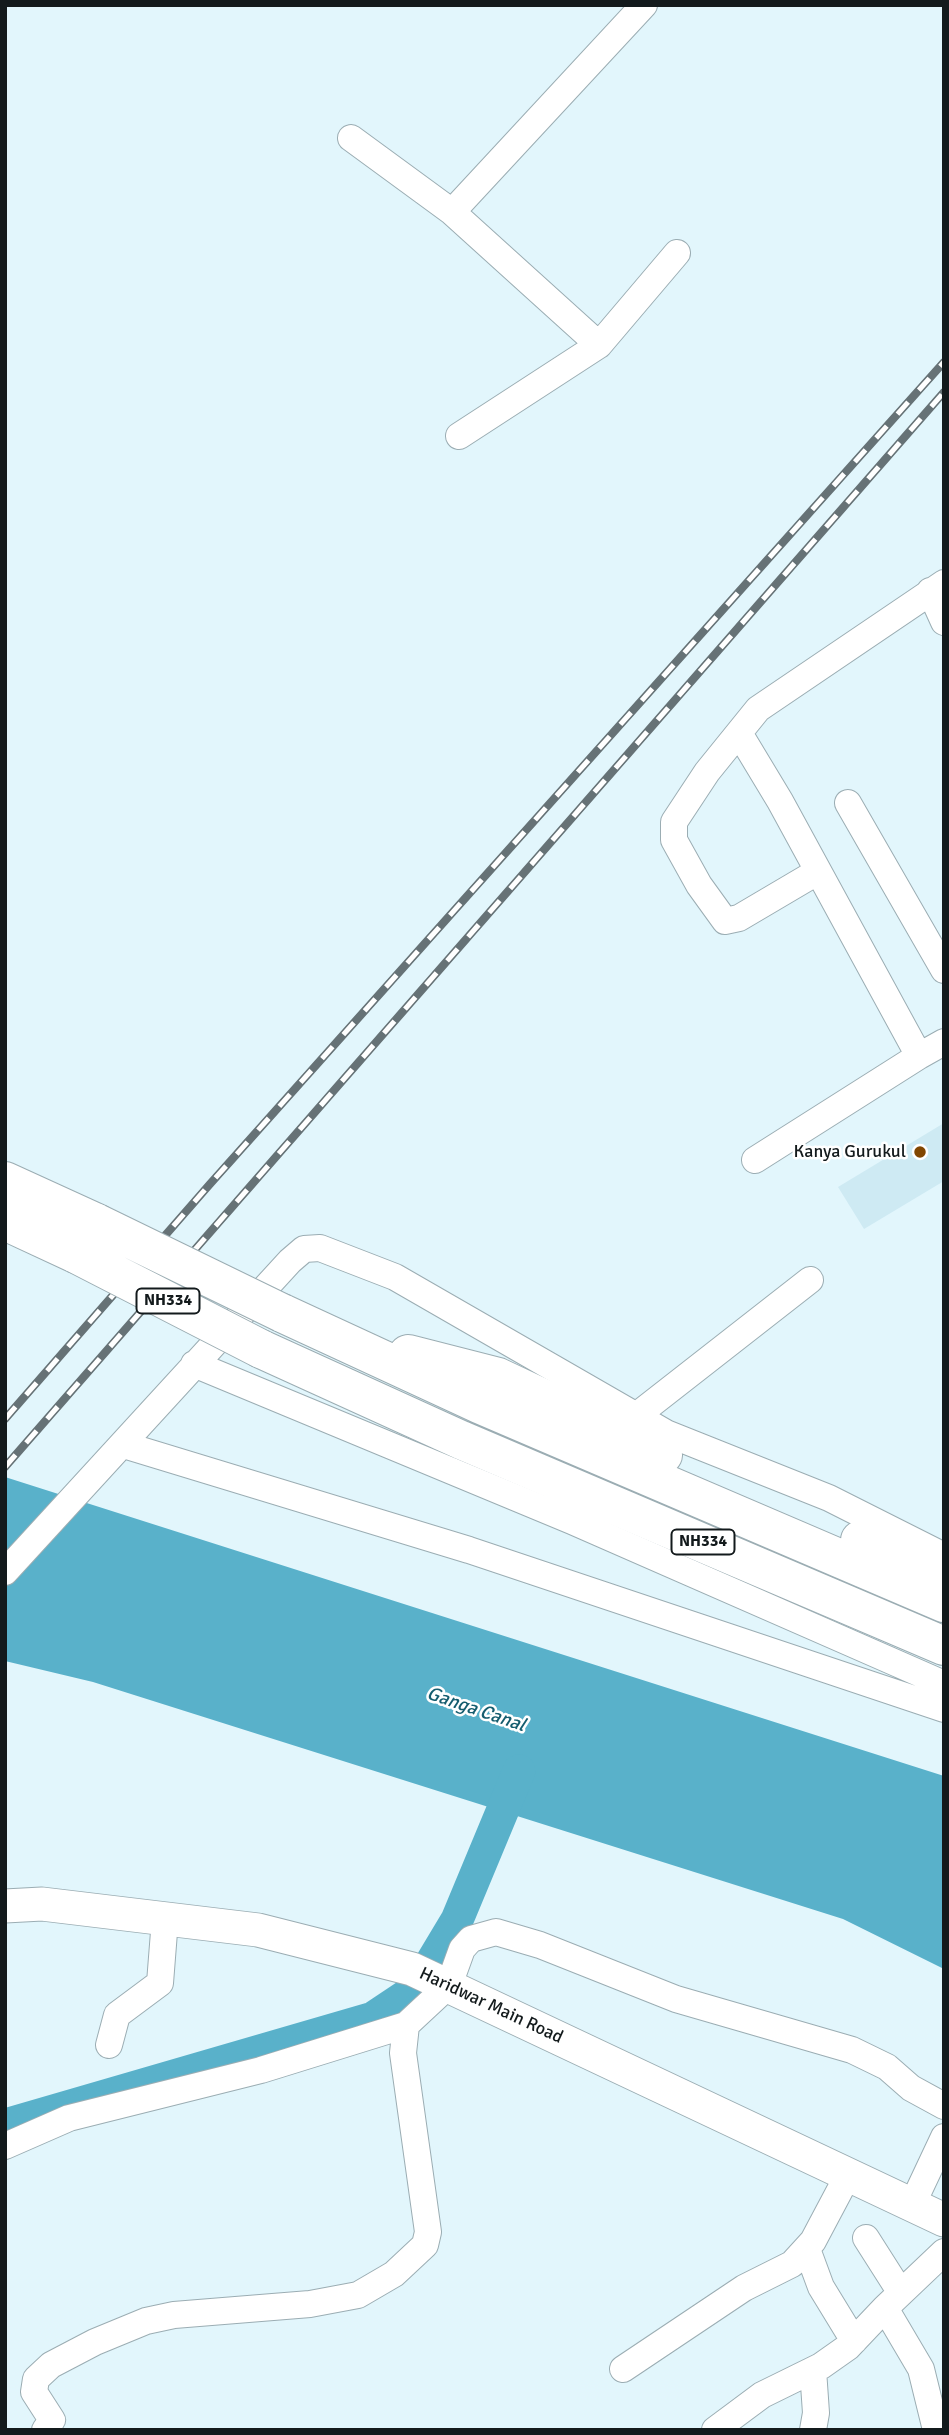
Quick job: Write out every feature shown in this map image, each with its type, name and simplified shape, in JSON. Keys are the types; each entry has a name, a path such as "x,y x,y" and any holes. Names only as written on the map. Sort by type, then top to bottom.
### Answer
{"highway":[{"name":"NH334","path":"5,1181 479,1404 944,1603"},
{"name":"NH334","path":"5,1221 76,1254 261,1349 461,1440 944,1646"},
{"path":"348,1344 437,1359 498,1377 746,1493 905,1558 944,1566"}],"main road":[{"name":"Haridwar Main Road","path":"5,1906 42,1904 258,1930 433,1978 944,2220"}],"street":[{"path":"452,212 644,5"},
{"path":"351,138 452,212 599,345"},
{"path":"459,436 599,345 677,253"},
{"path":"817,872 731,921 720,918 674,840 674,822 692,792 758,709 937,587 944,622"},
{"path":"739,733 780,801 919,1056"},
{"path":"848,803 944,970"},
{"path":"755,1160 944,1042"},
{"path":"5,1572 290,1261 304,1249 320,1248 395,1277 666,1433 829,1498 944,1556"},
{"path":"636,1416 810,1280"},
{"path":"194,1364 572,1521 944,1684"},
{"path":"117,1451 469,1550 944,1709"},
{"path":"109,2045 117,2015 160,1983 165,1919"},
{"path":"52,2427 34,2392 36,2379 51,2365 95,2342 146,2321 174,2315 310,2304 358,2295 394,2274 425,2245 428,2232 403,2053 406,2025 433,1978 471,1939 485,1933 509,1934 676,1999 852,2050 887,2067 911,2088 944,2106"},
{"path":"5,2146 69,2118 248,2073 406,2025"},
{"path":"912,2204 944,2137"},
{"path":"623,2369 744,2288 792,2264 807,2249 848,2175"},
{"path":"866,2238 921,2370 936,2399 936,2430"},
{"path":"807,2249 821,2287 854,2341"},
{"path":"715,2430 762,2395 813,2370 854,2341 944,2252"},
{"path":"813,2370 816,2413 813,2430"}],"shaded area":[{"name":"Kanya Gurukul","path":"944,1123 944,1181 864,1229 838,1187"}],"water":[{"name":"Ganga Canal","path":"5,1477 944,1776 944,1969 843,1919 93,1682 5,1661"}],"waterway":[{"path":"5,2125 373,2018 415,1990 457,1920 519,1771"}],"railway":[{"path":"5,1419 210,1184 944,362"},
{"path":"5,1467 944,392"}],"place":[{"name":"Kanya Gurukul","path":"920,1152"}]}
